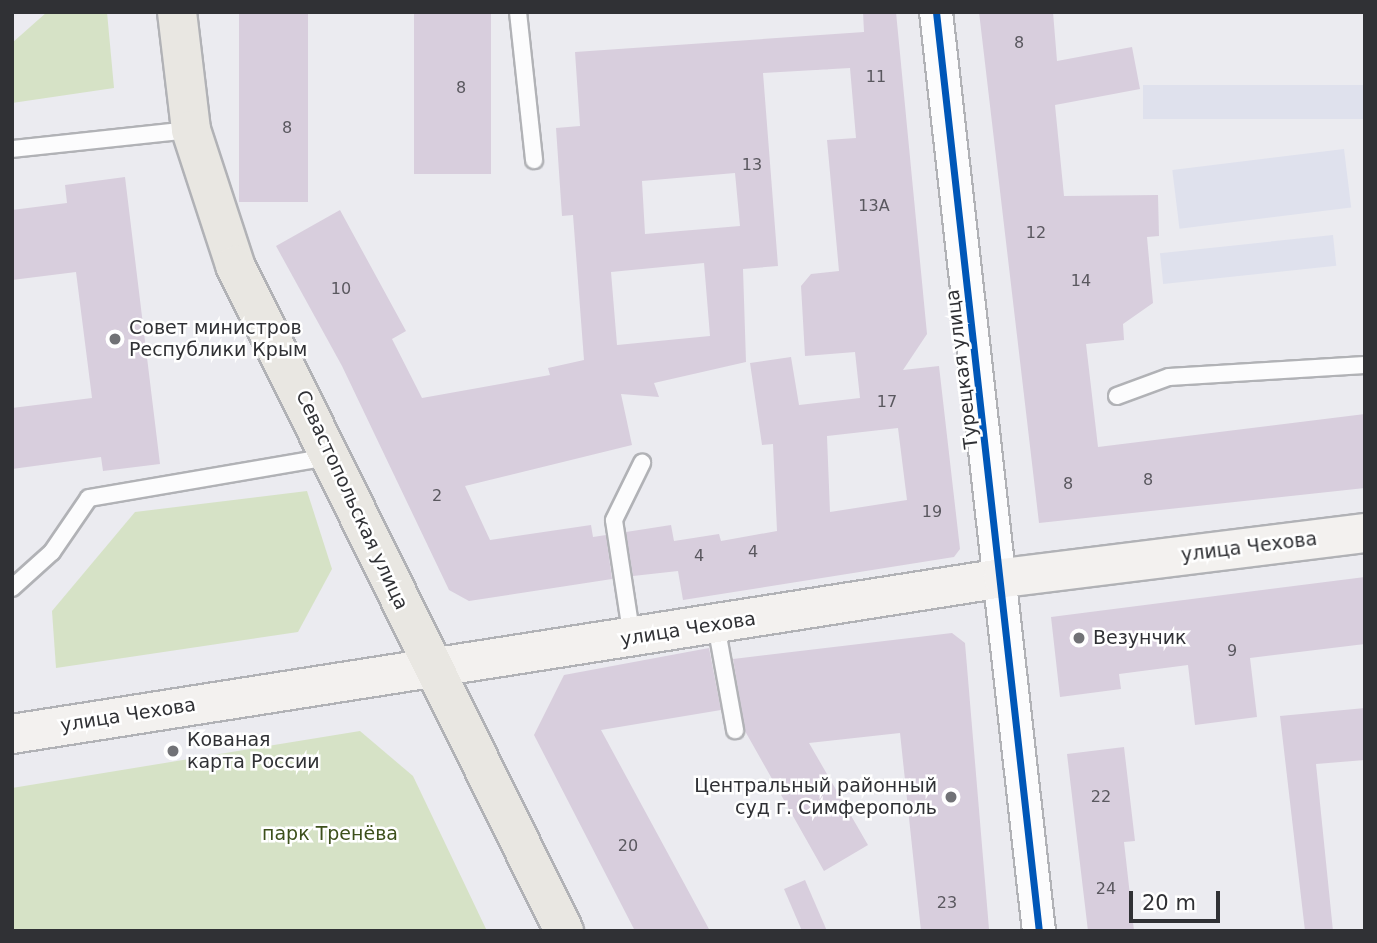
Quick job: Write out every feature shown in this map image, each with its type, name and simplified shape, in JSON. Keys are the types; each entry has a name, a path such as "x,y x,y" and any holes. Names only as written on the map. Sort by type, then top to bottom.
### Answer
{"main road":[{"name":"Севастопольская улица","path":"177,12 191,130 235,265 335,456 429,666 564,931"},
{"name":"улица Чехова","path":"12,734 429,666 632,638 1003,578 1365,533"}],"street":[{"name":"Турецкая улица","path":"936,12 1003,578 1039,931"}],"lane":[{"path":"518,12 534,160"},
{"path":"12,149 191,130"},
{"path":"1117,396 1169,377 1365,365"},
{"path":"12,588 52,552 89,498 335,456"},
{"path":"632,638 614,520 642,463"},
{"path":"716,625 735,730"}],"shaded area":[{"path":"1143,85 1365,85 1365,119 1143,119"},
{"path":"1344,149 1351,208 1179,229 1172,170"},
{"path":"1333,235 1336,266 1163,284 1160,253"}],"green space":[{"path":"47,12 107,12 114,88 12,103 12,43"},
{"path":"307,491 332,569 298,632 56,668 52,611 135,512"},
{"name":"парк Тренёва","path":"360,731 413,776 487,931 12,931 12,788"}],"building":[{"path":"239,12 308,12 308,202 239,202"},
{"path":"414,12 491,12 491,174 414,174"},
{"path":"863,12 896,12 927,334 903,370 939,366 960,549 954,557 683,600 678,571 633,576 626,532 671,525 674,541 719,534 721,541 777,531 773,444 762,445 750,363 791,357 799,405 860,398 855,352 805,356 801,286 811,274 839,271 827,140 856,138 850,68 763,73 778,266 743,269 746,362 654,383 659,397 621,394 632,445 465,486 490,540 591,525 593,537 606,535 612,579 469,601 449,590 342,366 276,246 340,210 406,331 392,339 422,398 550,375 548,368 584,360 573,215 562,216 556,128 580,126 575,52 864,32","holes":["735,173 740,226 645,234 642,181","704,263 710,336 617,345 611,272","898,428 907,500 830,512 827,436"]},
{"path":"979,12 1053,12 1057,61 1132,47 1140,89 1055,105 1064,196 1158,195 1159,236 1147,237 1153,303 1123,324 1124,340 1086,344 1098,447 1365,414 1365,488 1039,523"},
{"name":"Совет министров Республики Крым","path":"125,177 160,464 103,471 101,457 12,469 12,408 92,398 76,272 12,280 12,210 67,203 65,185"},
{"path":"1365,577 1365,644 1250,658 1257,717 1195,725 1188,665 1119,674 1121,689 1060,697 1051,617"},
{"path":"952,633 965,643 989,929 921,931 900,733 809,743 868,845 824,871 745,731 733,659"},
{"path":"709,648 721,710 601,730 710,931 635,931 534,735 564,675"},
{"path":"1365,708 1365,760 1316,764 1333,931 1305,931 1280,716"},
{"path":"1124,747 1135,841 1124,842 1134,931 1088,931 1067,754"},
{"path":"805,880 827,931 802,931 784,889"}],"cycle path":[{"path":"936,12 1039,931"}],"place":[{"name":"Совет министров Республики Крым","path":"115,339"},
{"name":"Везунчик","path":"1079,638"},
{"name":"Кованая карта России","path":"173,751"},
{"name":"Центральный районный суд г. Симферополь","path":"951,797"}]}
